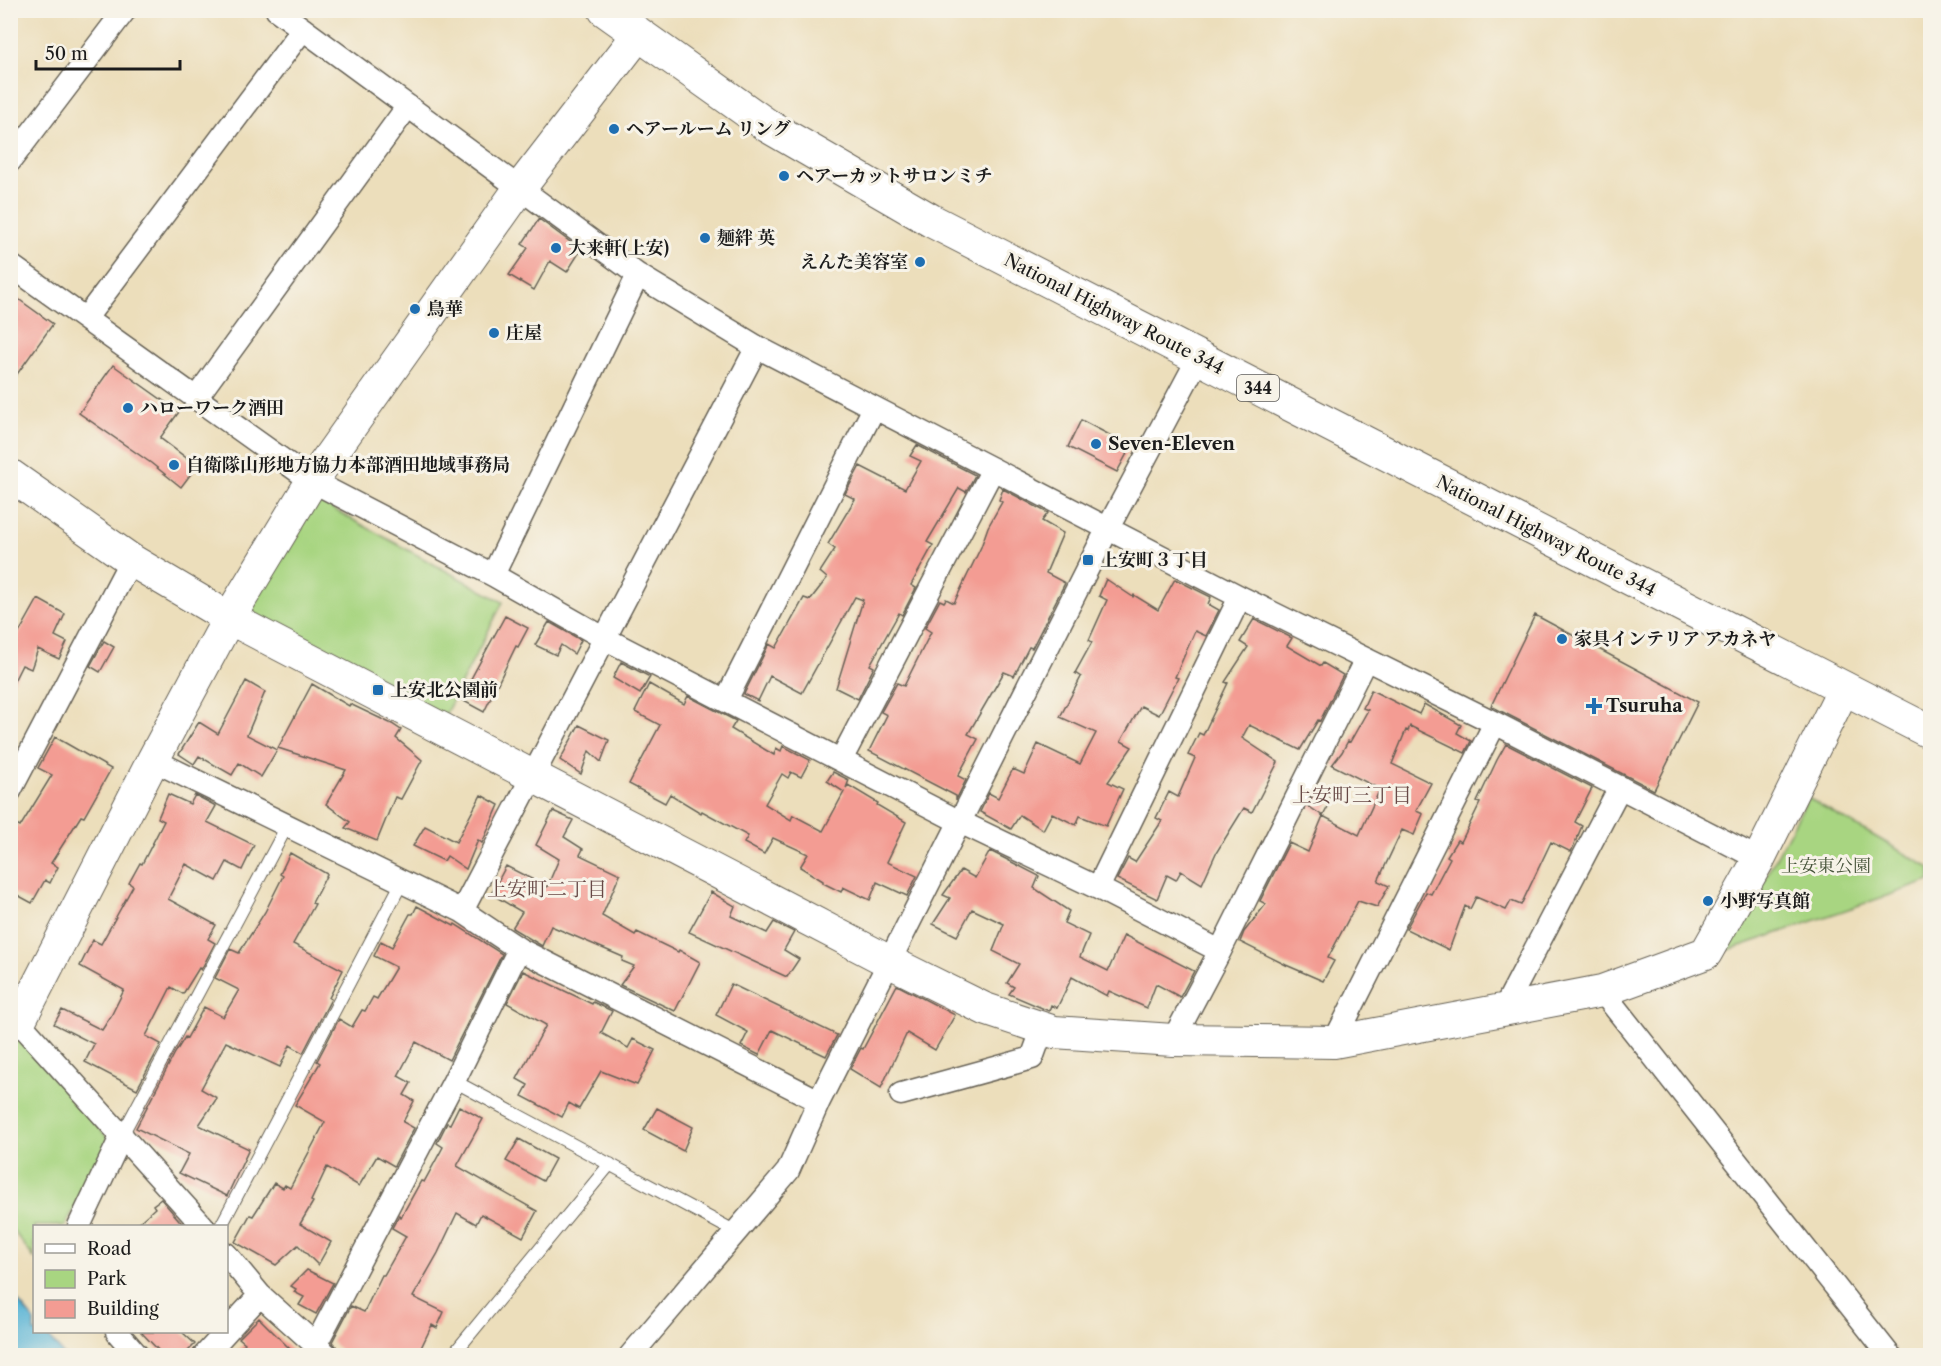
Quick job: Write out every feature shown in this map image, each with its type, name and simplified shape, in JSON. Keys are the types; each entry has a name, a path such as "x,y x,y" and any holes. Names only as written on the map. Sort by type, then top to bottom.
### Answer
{"highway":[{"name":"National Highway Route 344","path":"605,10 768,126 932,220 1930,732"}],"street":[{"path":"10,161 125,10"},
{"path":"277,10 638,274 757,347 1240,597 1495,723 1760,859"},
{"path":"86,318 303,29"},
{"path":"201,1225 15,1019 229,618 312,481 520,188 638,34"},
{"path":"196,398 408,106"},
{"path":"10,265 312,481 492,574 604,638 960,822 1098,888 1220,951"},
{"path":"492,574 638,274"},
{"path":"462,911 757,347"},
{"path":"630,1356 788,1170 819,1101 1108,528 1199,357"},
{"path":"726,700 874,408"},
{"path":"841,760 993,469"},
{"path":"10,475 131,560 229,618 890,962 986,1009 1054,1032 1173,1040 1334,1042 1602,991 1706,952 1760,859 1844,688"},
{"path":"10,791 19,752 131,560"},
{"path":"1098,888 1240,597"},
{"path":"1173,1040 1366,659"},
{"path":"1334,1042 1495,723"},
{"path":"153,760 462,911 519,949 819,1101"},
{"path":"1504,1009 1620,787"},
{"path":"228,1256 260,1295 322,1350 519,949"},
{"path":"1602,991 1890,1356"},
{"path":"901,1094 1032,1058 1043,1028"},
{"path":"80,1225 122,1135"},
{"path":"228,1330 260,1295"},
{"path":"118,1333 138,1356"},
{"path":"204,1356 225,1333"}],"lane":[{"path":"122,1135 287,826"},
{"path":"222,1225 402,882"},
{"path":"454,1081 735,1232"},
{"path":"452,1356 610,1164"}],"green space":[{"path":"315,499 503,602 443,719 248,611"},
{"name":"上安東公園","path":"1808,798 1930,868 1930,881 1726,951"},
{"path":"10,1028 110,1140 66,1225 33,1225 33,1257 11,1228"}],"water":[{"path":"10,1292 33,1319 33,1333 45,1333 64,1355 11,1355"}],"building":[{"name":"大来軒(上安)","path":"539,219 581,250 567,272 550,261 534,290 509,275 528,248 522,244"},
{"path":"10,293 53,324 10,384"},
{"name":"ハローワーク酒田","path":"113,365 179,412 160,438 197,466 181,487 151,463 79,413"},
{"path":"1081,420 1131,446 1117,472 1068,447"},
{"path":"917,445 975,475 966,492 959,488 927,542 933,545 911,585 916,588 902,615 899,613 870,665 874,667 858,699 836,688 863,600 855,597 802,693 770,676 758,701 744,694 769,644 776,648 804,598 810,600 827,578 820,572 835,549 828,544 855,499 845,494 860,466 905,489 921,461 910,456"},
{"path":"1003,489 1048,513 1042,521 1063,533 1046,573 1065,583 1032,648 1029,647 1014,676 1004,672 968,734 978,739 958,776 966,780 956,800 956,796 869,751 887,715 881,712 897,683 904,686 931,632 925,628 940,600 944,602 946,599 954,603 988,527 1002,502 999,500"},
{"path":"1106,579 1158,610 1175,579 1211,597 1208,604 1219,610 1206,636 1195,631 1175,677 1178,678 1159,715 1141,706 1121,741 1132,747 1108,782 1123,789 1106,826 1080,816 1076,825 1052,813 1043,830 1020,815 1011,829 980,812 989,793 998,798 1013,769 1024,774 1038,744 1080,764 1096,733 1060,717 1081,677 1075,673 1092,642 1089,640 1107,600 1099,596"},
{"path":"38,599 65,614 55,636 67,642 59,659 38,649 31,669 22,665 10,689 10,637 15,640"},
{"name":"Tsuruha","path":"1535,615 1698,702 1654,790 1491,706"},
{"path":"505,616 528,628 518,647 516,646 484,712 460,699"},
{"path":"1254,619 1292,638 1287,646 1321,666 1323,663 1343,675 1320,721 1318,720 1300,750 1249,725 1242,738 1278,762 1252,812 1244,808 1216,853 1202,884 1181,871 1176,880 1167,875 1157,899 1117,879 1128,858 1135,862 1162,821 1156,818 1169,792 1178,797 1195,758 1188,755 1199,733 1203,735 1228,683 1225,682 1248,647 1240,642"},
{"path":"549,622 581,640 574,654 561,645 556,655 535,645"},
{"path":"104,641 114,647 100,672 90,666"},
{"path":"621,662 650,677 640,694 613,678"},
{"path":"246,681 265,692 247,735 277,750 261,777 239,763 232,775 199,756 194,764 179,754 199,722 218,734"},
{"path":"312,684 349,706 350,704 401,730 396,738 422,760 401,799 395,797 377,841 345,828 350,822 326,804 346,770 278,748"},
{"path":"649,684 684,704 688,696 736,721 731,729 774,755 776,748 781,751 783,746 810,760 801,777 791,772 788,778 782,774 765,804 791,820 793,815 823,831 844,792 827,781 833,772 849,780 846,788 848,785 906,822 887,862 917,876 907,896 877,882 870,900 843,887 841,892 800,867 808,854 773,838 764,854 744,843 748,836 702,811 701,813 670,794 665,803 629,784 660,725 635,712"},
{"path":"1371,690 1419,714 1424,704 1461,725 1457,733 1471,741 1465,753 1410,726 1408,731 1406,730 1392,764 1431,783 1416,811 1423,814 1414,835 1402,830 1378,881 1389,886 1377,907 1358,901 1328,958 1334,961 1323,981 1240,942 1244,932 1266,904 1260,901 1289,843 1308,852 1323,816 1359,835 1380,789 1332,765 1348,741 1350,742 1368,710 1363,708"},
{"path":"579,725 609,740 601,762 589,751 581,774 560,760"},
{"path":"55,737 111,769 84,817 81,816 51,863 58,867 50,883 45,880 32,903 10,891 10,822 20,827 52,775 38,768"},
{"path":"1506,744 1592,788 1575,822 1582,826 1571,852 1551,842 1521,905 1511,901 1506,910 1476,897 1470,909 1465,906 1449,950 1406,929 1426,892 1431,894 1450,858 1447,856 1457,840 1461,842 1480,803 1477,802"},
{"path":"1316,788 1332,799 1323,816 1308,806"},
{"path":"168,794 190,804 195,795 216,806 207,822 254,845 242,870 227,862 217,881 186,864 168,899 216,925 208,939 215,943 201,970 199,968 183,994 171,987 146,1036 161,1044 137,1089 85,1062 94,1044 54,1024 62,1010 102,1030 124,990 80,966 93,940 101,944 133,886 129,883 140,863 142,864 164,821 158,818"},
{"path":"481,795 499,805 482,843 478,840 466,869 447,856 444,861 413,846 425,826 456,842"},
{"path":"553,811 573,820 564,837 583,849 580,855 620,874 602,916 635,935 637,932 678,952 679,950 700,962 675,1011 620,985 634,966 622,961 623,957 551,926 542,946 512,928 522,912 491,894 506,866 547,887 559,859 536,845"},
{"path":"990,851 1039,876 1034,888 1069,911 1064,923 1089,935 1080,957 1108,971 1124,935 1194,971 1180,997 1156,984 1147,1008 1109,991 1107,996 1072,977 1057,1008 1051,1005 1049,1011 1009,994 1014,987 1007,983 1019,964 993,951 1004,924 972,909 957,936 933,924 950,898 943,895 961,870 975,878"},
{"path":"290,853 327,874 312,903 315,904 293,944 343,970 303,1053 290,1045 280,1067 226,1042 201,1089 217,1098 199,1125 249,1149 227,1196 179,1173 189,1154 136,1128 175,1053 185,1037 187,1038 204,1007 223,1017 239,990 215,978 230,949 239,953 265,912 283,876 280,874"},
{"path":"711,892 735,906 731,916 767,933 774,922 794,932 784,950 799,959 787,977 689,932"},
{"path":"417,906 454,926 455,924 502,954 449,1060 416,1042 398,1076 411,1083 404,1095 414,1101 403,1122 414,1128 394,1166 377,1156 359,1186 327,1167 311,1201 313,1202 300,1224 331,1242 318,1265 298,1245 276,1265 235,1242 250,1215 253,1216 274,1183 283,1188 285,1185 290,1188 325,1122 295,1105 320,1063 317,1061 339,1019 352,1027 373,997 377,999 396,967 374,956 381,941 392,947 410,914 413,914"},
{"path":"523,971 592,1004 593,1002 612,1011 601,1033 628,1048 633,1039 655,1050 637,1085 601,1071 579,1109 569,1103 562,1117 522,1096 528,1085 517,1079 546,1025 507,1003"},
{"path":"731,984 837,1035 826,1056 772,1030 759,1055 741,1046 748,1032 716,1015"},
{"path":"897,985 955,1015 935,1050 907,1033 881,1088 850,1069"},
{"path":"459,1106 483,1119 457,1166 537,1211 523,1237 481,1214 476,1224 457,1213 413,1297 444,1312 437,1328 432,1325 417,1356 341,1356 341,1351 332,1342 351,1306 364,1312 382,1275 406,1236 392,1228 399,1215 401,1217 421,1181 424,1182 443,1147 437,1143"},
{"path":"657,1108 693,1127 683,1151 644,1130"},
{"path":"519,1139 555,1159 543,1181 506,1161"},
{"path":"161,1199 183,1225 136,1225 155,1208 153,1205"},
{"path":"307,1270 333,1283 316,1314 299,1305 304,1297 294,1292 296,1289 291,1286"},
{"path":"259,1318 297,1356 232,1356 245,1343 239,1338"},
{"path":"142,1333 183,1333 195,1344 183,1356 164,1356"}],"place":[{"name":"ヘアールーム リング","path":"614,129"},
{"name":"ヘアーカットサロンミチ","path":"784,176"},
{"name":"麺絆 英","path":"705,238"},
{"name":"大来軒(上安)","path":"556,248"},
{"name":"えんた美容室","path":"920,262"},
{"name":"鳥華","path":"415,309"},
{"name":"庄屋","path":"494,333"},
{"name":"ハローワーク酒田","path":"128,408"},
{"name":"Seven-Eleven","path":"1096,444"},
{"name":"自衛隊山形地方協力本部酒田地域事務局","path":"174,465"},
{"name":"上安町３丁目","path":"1088,560"},
{"name":"家具インテリア アカネヤ","path":"1562,639"},
{"name":"上安北公園前","path":"378,690"},
{"name":"Tsuruha","path":"1594,706"},
{"name":"小野写真館","path":"1708,901"}],"district":[{"name":"上安町三丁目","path":"1352,795"},
{"name":"上安町二丁目","path":"547,889"}]}
